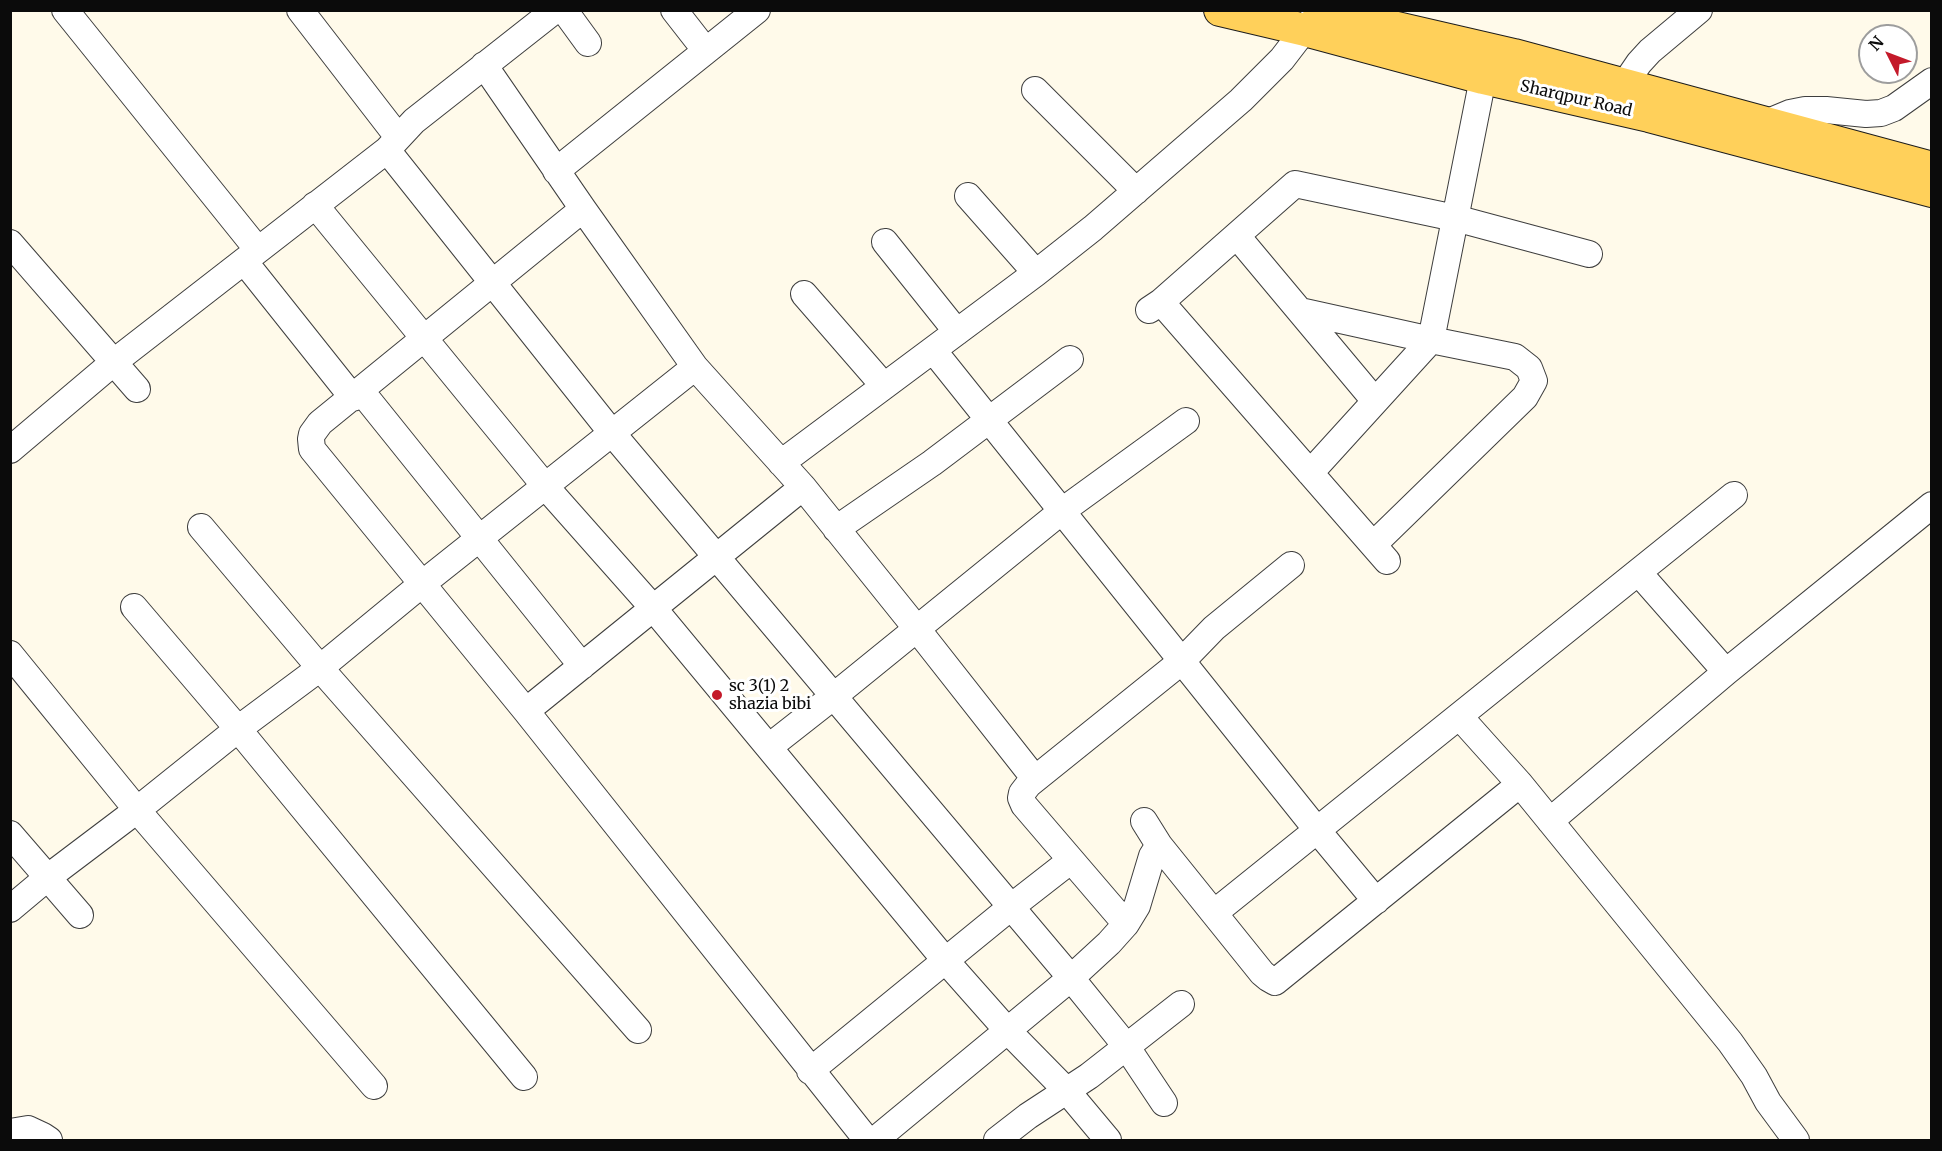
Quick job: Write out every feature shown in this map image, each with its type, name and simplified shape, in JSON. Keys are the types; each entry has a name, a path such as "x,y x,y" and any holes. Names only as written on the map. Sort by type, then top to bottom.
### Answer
{"main road":[{"name":"Sharqpur Road","path":"1220,10 1314,17 1514,55 1932,168"},
{"name":"Sharqpur Road","path":"1314,17 1483,78 1649,116 1932,191"}],"street":[{"path":"64,10 357,394 582,666"},
{"path":"300,10 493,283 612,433 1071,978 1126,1046 1164,1103"},
{"path":"10,450 114,362 315,205 392,143 414,121 555,10"},
{"path":"564,10 588,42"},
{"path":"674,10 706,51"},
{"path":"556,171 757,10"},
{"path":"1624,85 1650,51 1699,10"},
{"path":"781,463 1036,273 1136,191 1241,100 1282,59 1314,17"},
{"path":"484,65 695,367 803,488 1035,779"},
{"path":"1310,473 1431,340 1483,78"},
{"path":"1767,123 1790,113 1805,110 1866,114 1881,112 1894,108 1932,81"},
{"path":"1035,90 1136,191"},
{"path":"1300,311 1515,357 1528,369 1534,381 1524,398 1380,553 1310,473 1155,306 1295,184 1455,218 1589,254"},
{"path":"968,196 1036,273"},
{"path":"315,205 545,486 654,609 945,960 1007,1030 1067,1091 1108,1140"},
{"path":"583,209 315,429 311,439 312,448 526,711 867,1140"},
{"path":"1237,236 1375,401"},
{"path":"885,242 957,332"},
{"path":"15,256 137,389"},
{"path":"804,294 884,386"},
{"path":"933,350 1376,901"},
{"path":"836,529 933,463 1070,359"},
{"path":"10,909 238,729 320,668 695,367"},
{"path":"769,747 1062,511 1186,421"},
{"path":"526,711 803,488"},
{"path":"1214,913 1734,495"},
{"path":"1550,821 1726,672 1932,505"},
{"path":"201,527 320,668 638,1030"},
{"path":"1126,924 1022,802 1022,793 1035,779 1182,662 1214,628 1291,565"},
{"path":"1638,572 1726,672"},
{"path":"134,607 238,729 524,1077"},
{"path":"10,654 137,810 374,1086"},
{"path":"1459,716 1520,784 1730,1042 1754,1076 1768,1102 1796,1140"},
{"path":"1144,821 1159,845 1262,973 1275,982 1520,784"},
{"path":"10,834 80,915"},
{"path":"876,1140 1071,978 1109,943 1126,924 1137,906 1152,856 1159,845"},
{"path":"810,1071 1070,861"},
{"path":"997,1140 1028,1116 1067,1091 1181,1004"},
{"path":"10,1132 28,1129 49,1140"}],"place":[{"name":"sc 3(1) 2 shazia bibi","path":"717,695"}]}
